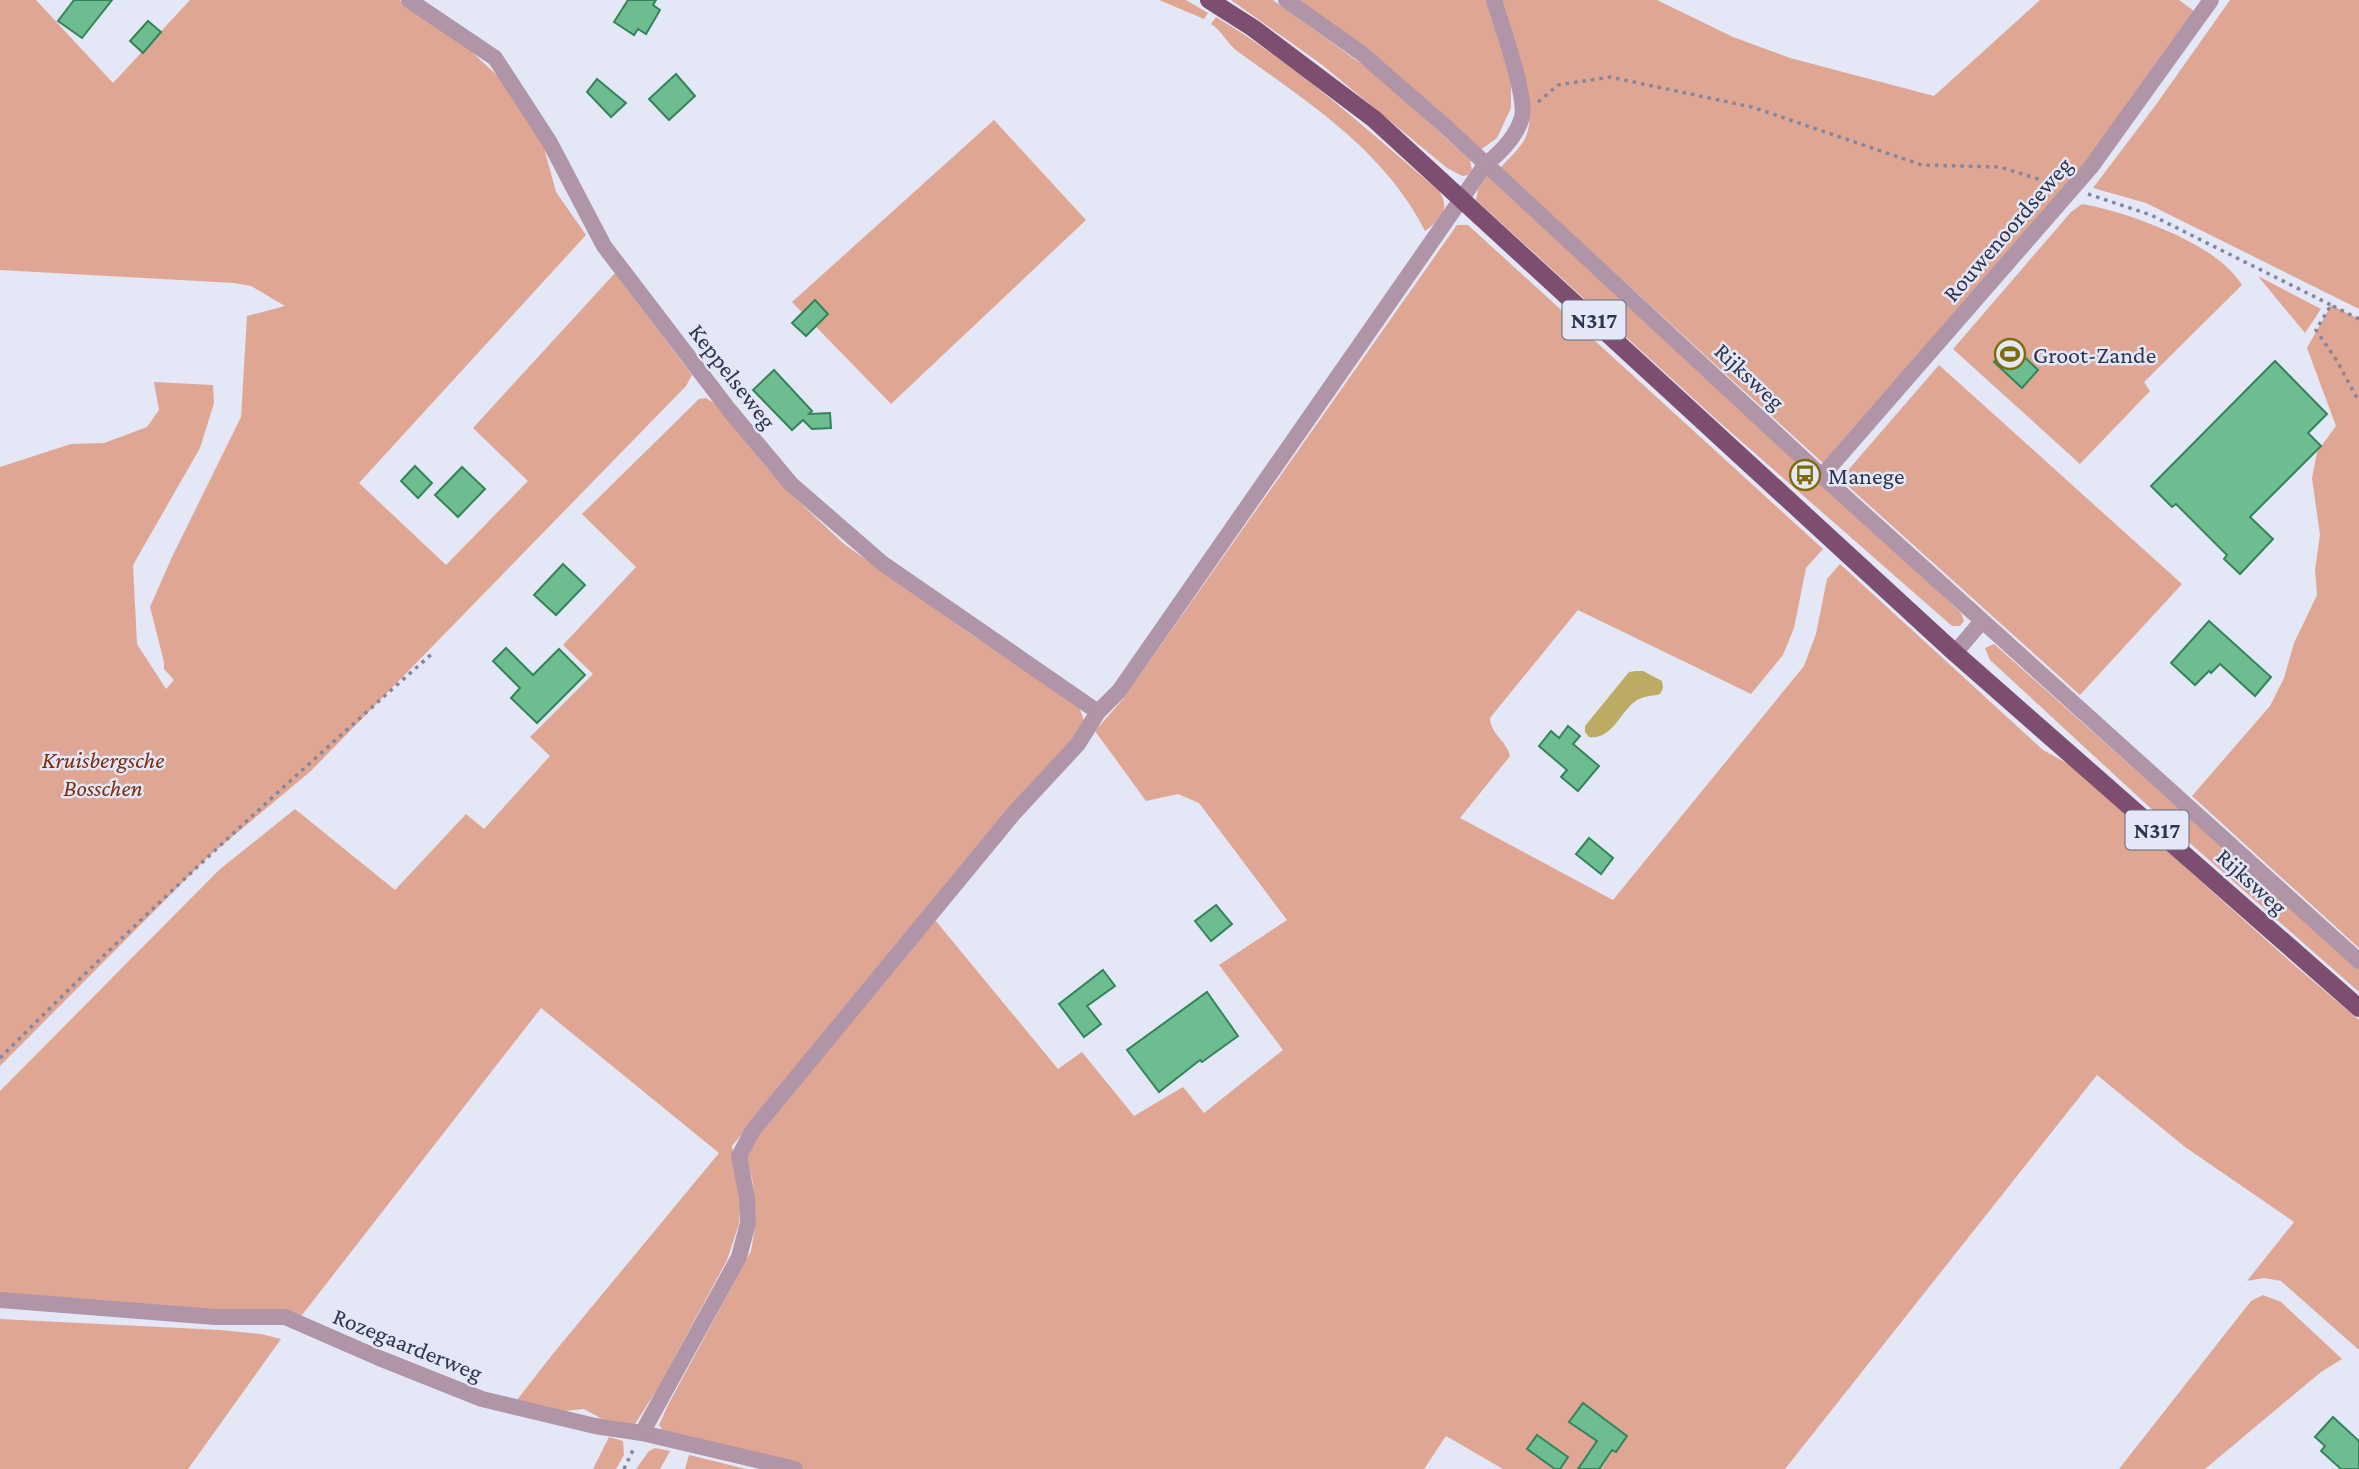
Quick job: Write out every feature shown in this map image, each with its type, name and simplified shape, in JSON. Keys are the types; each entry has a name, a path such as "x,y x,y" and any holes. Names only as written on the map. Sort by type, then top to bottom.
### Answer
{"main road":[{"name":"Rijksweg","path":"1209,0 1253,28 1365,112 1955,653 2359,1008"}],"street":[{"name":"Keppelseweg","path":"409,0 495,58 549,141 604,246 730,411 791,484 882,563 1098,712"},
{"name":"Rijksweg","path":"1286,0 1361,53 1822,476 2359,961"},
{"path":"642,1433 739,1257 748,1223 747,1198 739,1156 753,1130 1014,813 1078,744 1098,712 1119,691 1485,165 1504,147 1518,128 1523,114 1518,83 1494,0"},
{"name":"Rouwenoordseweg","path":"1822,476 2091,167 2211,0"},
{"path":"1955,653 1982,621"},
{"name":"Rozegaarderweg","path":"0,1300 215,1317 285,1317 482,1399 795,1469"}],"path":[{"path":"1523,114 1558,85 1610,76 1752,107 1922,165 2000,167 2151,215 2359,319"},
{"path":"2330,305 2316,330 2337,361 2359,402"},
{"path":"0,1058 94,963 289,780 434,652"}],"green space":[{"name":"Kruisbergsche Bosschen","path":"0,0 36,0 113,83 190,0 399,0 459,40 501,79 543,144 556,192 586,235 359,483 446,565 528,481 473,428 615,273 692,375 686,386 311,771 208,857 0,1066 0,467 71,444 104,443 147,427 159,410 154,382 213,385 214,403 200,448 133,565 137,644 166,689 174,680 164,669 150,607 241,417 247,316 285,306 251,286 234,283 0,270"},
{"path":"1159,0 1186,0 1208,13 1204,19"},
{"path":"1231,0 1273,0 1378,76 1470,160 1472,170 1468,175 1462,176 1447,168 1321,64"},
{"path":"1295,0 1486,0 1511,76 1511,108 1497,138 1479,151"},
{"path":"1500,0 1657,0 1733,37 1790,58 1934,96 2040,0 2179,0 2198,14 2131,110 1824,464 1500,168 1527,135 1529,107"},
{"path":"2230,0 2359,0 2359,309 2146,203 2093,188"},
{"path":"1216,17 1303,77 1439,191 1444,204 1440,218 1425,231 1389,176 1367,152 1317,109 1233,48 1211,24"},
{"path":"994,120 1086,220 891,404 792,302"},
{"path":"1488,175 1840,498 1961,613 1964,621 1960,626 1952,626 1718,421 1476,200 1478,189"},
{"path":"2082,204 2138,219 2179,236 2215,257 2242,285 2144,382 2150,391 2080,464 1953,349 2071,212"},
{"path":"1457,225 1468,225 1823,549 1806,568 1794,628 1783,655 1751,694 1578,610 1490,718 1493,729 1510,756 1460,818 1613,900 1804,666 1816,634 1827,579 1840,564 2043,750 2072,766 2359,1020 2359,1350 2281,1281 2264,1278 2247,1281 2294,1222 2185,1147 2097,1075 1785,1469 1503,1469 1446,1436 1424,1469 798,1469 663,1431 659,1425 668,1405 751,1251 756,1222 753,1183 746,1155 761,1131 935,920 1058,1069 1082,1052 1134,1116 1183,1087 1204,1113 1283,1050 1219,965 1287,920 1199,803 1178,794 1146,801 1095,731 1123,699"},
{"path":"2258,276 2321,309 2305,333"},
{"path":"2331,305 2359,319 2359,948 2192,796 2270,706 2284,678 2294,643 2317,595 2315,570 2320,535 2312,478 2317,452 2336,426 2307,348"},
{"path":"1939,365 2182,584 2080,695 1849,487 1849,469"},
{"path":"706,398 714,403 795,498 844,544 969,633 1053,688 1080,709 1084,721 1075,740 1009,808 732,1146 740,1207 739,1224 727,1260 658,1388 635,1424 602,1419 584,1409 563,1411 517,1400 719,1153 541,1008 295,1324 0,1301 0,1091 219,870 295,809 395,890 466,814 484,829 550,756 530,737 593,674 563,645 636,567 582,514 699,399"},
{"path":"1994,644 2359,969 2359,992 2158,815 1990,660 1985,648"},
{"path":"2263,1295 2281,1302 2342,1359 2321,1372 2205,1469 2119,1469 2251,1301"},
{"path":"0,1319 220,1330 281,1339 188,1469 0,1469"},
{"path":"609,1437 623,1441 624,1455 616,1469 593,1469"},
{"path":"655,1448 670,1451 660,1469 636,1469 649,1451"},
{"path":"689,1455 746,1469 685,1469"}],"shaded area":[{"path":"1643,671 1662,681 1660,694 1637,700 1610,730 1597,737 1589,737 1585,726 1629,672"}],"building":[{"path":"74,0 112,0 82,38 58,21"},
{"path":"628,0 656,0 653,5 660,10 646,34 638,29 634,35 614,22"},
{"path":"148,21 161,32 143,53 130,41"},
{"path":"676,74 695,96 669,120 649,99"},
{"path":"597,79 626,103 611,117 587,92"},
{"path":"815,300 828,314 806,336 792,323"},
{"path":"2011,344 2038,370 2022,388 1994,362"},
{"path":"2275,361 2327,414 2308,433 2321,446 2250,517 2273,539 2240,574 2224,559 2227,555 2176,504 2172,507 2151,486"},
{"path":"774,370 812,411 809,414 830,413 831,428 812,429 803,420 792,430 753,390"},
{"path":"415,466 432,483 418,498 401,481"},
{"path":"462,467 485,489 458,517 435,495"},
{"path":"563,564 585,585 556,615 534,595"},
{"path":"2209,621 2271,677 2255,696 2220,664 2195,685 2171,663"},
{"path":"506,648 533,675 559,649 585,675 537,723 511,698 520,688 493,661"},
{"path":"1568,726 1580,736 1573,744 1599,766 1578,791 1561,777 1567,770 1539,746 1551,731 1559,738"},
{"path":"1589,838 1613,858 1601,874 1576,854"},
{"path":"1216,905 1232,924 1211,941 1195,921"},
{"path":"1103,970 1115,986 1087,1006 1101,1024 1084,1037 1059,1004"},
{"path":"1207,992 1238,1036 1202,1062 1200,1060 1159,1092 1127,1050"},
{"path":"1583,1403 1627,1436 1616,1452 1612,1450 1599,1469 1578,1469 1597,1441 1569,1422"},
{"path":"2333,1417 2359,1441 2359,1469 2341,1469 2321,1451 2325,1446 2315,1437"},
{"path":"1537,1435 1568,1457 1560,1469 1555,1469 1527,1449"}],"place":[{"name":"Groot-Zande","path":"2010,354"},
{"name":"Manege","path":"1805,475"}]}
